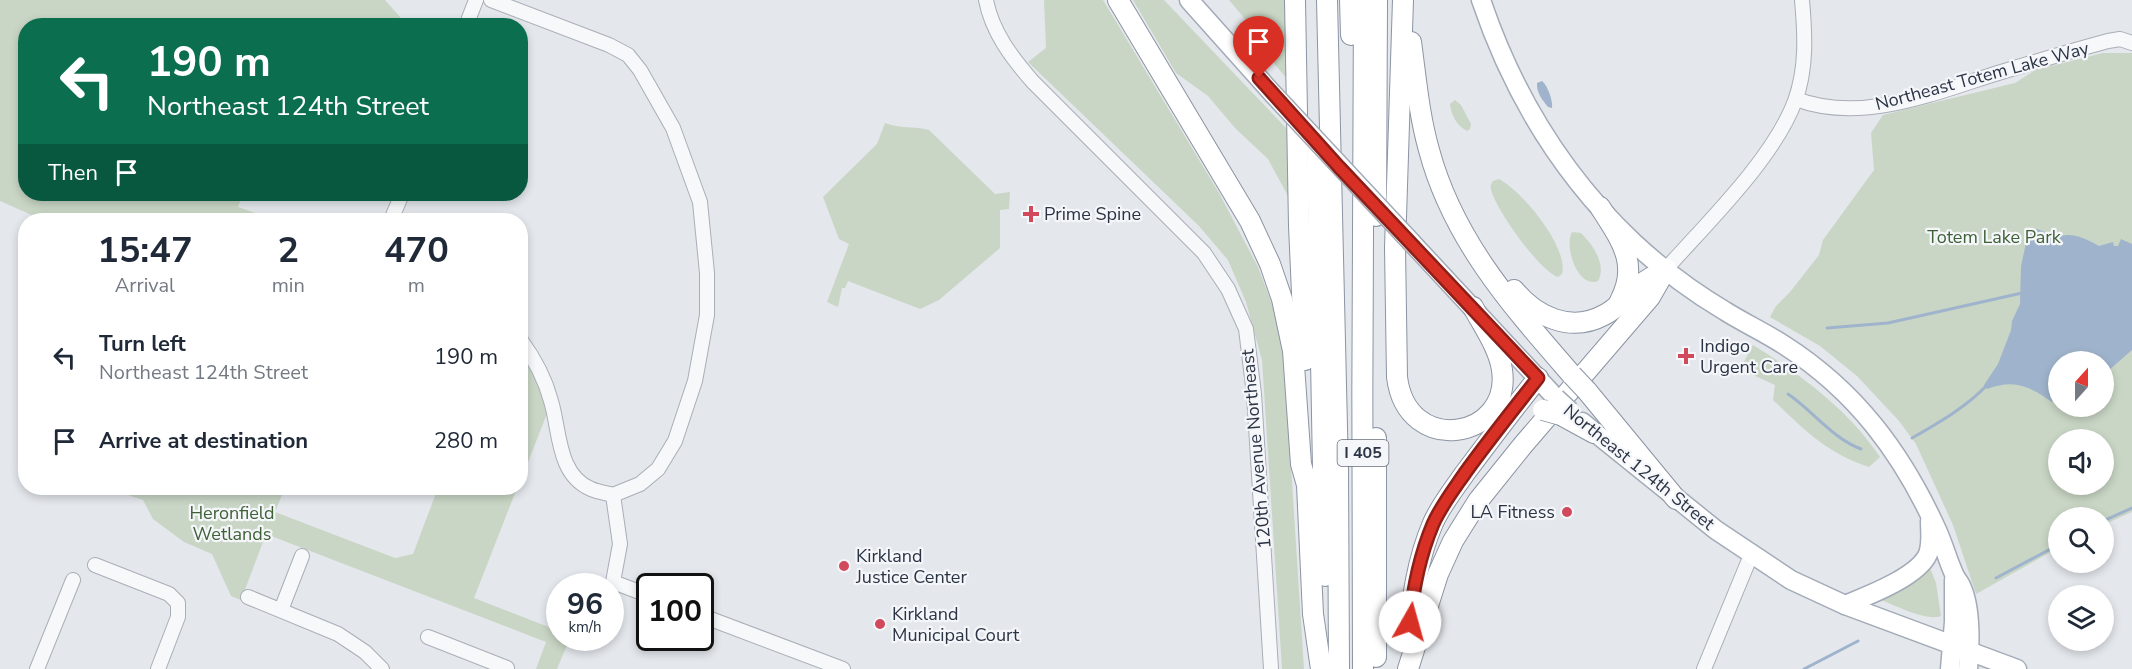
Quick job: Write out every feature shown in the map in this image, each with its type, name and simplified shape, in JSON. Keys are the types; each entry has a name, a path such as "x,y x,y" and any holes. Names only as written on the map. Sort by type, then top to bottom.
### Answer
{"highway":[{"path":"1118,0 1250,221 1270,264 1282,299 1291,341 1301,464 1307,485"},
{"path":"1295,0 1307,485 1313,614 1321,669"},
{"name":"I 405","path":"1314,0 1327,669"},
{"name":"I 405","path":"1327,0 1338,471 1339,669"},
{"path":"1328,75 1335,52 1337,0"},
{"path":"1350,0 1354,80 1362,115"},
{"name":"I 405","path":"1363,669 1362,115 1364,0"},
{"name":"I 405","path":"1376,669 1377,0"},
{"path":"1404,0 1418,96 1429,151 1451,211 1472,249 1510,304 1587,391 1676,500"},
{"path":"1404,0 1395,248 1397,377 1399,391 1409,412 1427,425 1438,429 1450,430 1471,426 1488,414 1499,397 1502,386 1502,369 1497,354 1473,308"},
{"path":"1418,96 1448,180 1467,220 1489,255 1523,301 1540,314 1568,322 1594,320 1615,308 1639,285 1666,269"},
{"path":"1600,207 1624,246 1628,261 1627,286 1615,308"},
{"path":"1407,669 1438,574 1454,541 1479,501 1523,445 1650,297 1666,269"},
{"path":"1407,669 1412,598 1422,553 1434,522 1449,496 1538,378"},
{"path":"1497,431 1524,412 1558,408 1594,433"}],"main road":[{"name":"Northeast 124th Street","path":"1189,0 1273,94 1538,378 1558,408"},
{"path":"1481,0 1511,77 1536,121 1561,159 1600,207 1634,242 1666,269 1713,303 1792,350 1834,382 1864,412 1891,445 1910,474 1930,513 1955,575 1953,589 1963,656 1950,669"},
{"name":"Northeast 124th Street","path":"1594,433 1676,500 1751,555 1791,580 1963,656 2017,669"},
{"path":"1845,605 1866,597 1918,568 1928,554 1930,546 1930,513"}],"street":[{"path":"469,18 476,0"},
{"path":"491,0 609,45 628,55 640,69 673,128 702,211 707,273 707,315 695,381 675,441 658,469 640,484 613,495 591,489 568,469 557,431 552,401 539,368 528,351"},
{"name":"120th Avenue Northeast","path":"986,0 997,33 1011,56 1033,82 1204,253 1228,289 1246,329 1254,394 1271,669"},
{"path":"1666,269 1753,169 1780,130 1796,99 1804,55 1805,21 1802,0"},
{"name":"Northeast Totem Lake Way","path":"1796,99 1829,108 1875,106 1960,85 2108,41 2120,39 2132,43"},
{"path":"613,495 620,544 613,582 636,591"},
{"path":"1704,669 1751,555"},
{"path":"281,610 302,556"},
{"path":"95,565 169,594 178,603 178,617 158,669"},
{"path":"37,669 73,580"},
{"path":"248,597 338,634 366,652 382,669"},
{"path":"714,620 843,669"},
{"path":"428,637 487,665 507,668"}],"green space":[{"path":"0,0 385,0 401,18 18,18 18,201 240,201 238,207 256,213 27,213 0,201"},
{"path":"1044,0 1103,0 1219,193 1258,267 1278,320 1284,357 1304,669 1282,669 1262,360 1246,302 1228,260 1199,226 1028,62 1046,48"},
{"path":"1133,0 1164,0 1288,130 1288,196 1268,159 1235,128 1208,96 1176,73"},
{"path":"1229,0 1288,0 1290,82 1264,52 1251,26"},
{"name":"Totem Lake Park","path":"2103,53 2132,53 2132,512 2114,520 2114,507 2048,507 2048,554 1976,594 1953,525 1916,444 1899,421 1857,376 1820,346 1770,317 1776,306 1819,255 1823,240 1874,170 1871,133 1883,115 2015,83 2035,70"},
{"path":"1455,100 1461,105 1471,124 1467,131 1457,123 1453,116 1450,104"},
{"path":"885,123 929,130 995,194 1010,192 1009,209 1000,210 1000,248 939,300 920,309 848,281 845,288 842,288 838,307 827,302 849,244 839,239 823,197 877,144"},
{"path":"1499,179 1520,195 1551,235 1562,263 1562,274 1558,277 1540,264 1500,210 1491,187 1493,181"},
{"path":"1572,232 1581,233 1597,256 1601,268 1598,281 1591,282 1584,279 1578,272 1571,255"},
{"path":"1753,345 1789,368 1823,394 1853,423 1880,457 1869,467 1840,455 1806,431 1773,400 1775,385 1740,369"},
{"path":"528,353 552,401 528,462"},
{"name":"Heronfield Wetlands","path":"128,495 282,495 275,512 395,558 413,554 435,495 514,495 474,598 546,626 546,642 266,534 241,600 231,596 212,554 184,542 153,519 143,500"},
{"path":"1928,563 1936,583 1941,616 1917,614 1874,597"},
{"path":"546,642 546,651 565,651 557,669 536,669"}],"water":[{"path":"1542,81 1550,94 1552,108 1548,107 1539,93 1537,83"},
{"path":"2037,229 2047,233 2054,231 2061,236 2086,239 2099,246 2113,242 2114,246 2118,246 2121,239 2132,244 2132,350 2114,366 2114,351 2048,351 2048,400 2029,388 2014,384 1987,389 1984,385 1998,364 2020,304 2021,266 2026,243 2025,237 2030,231"}],"waterway":[{"path":"1827,328 1888,323 2022,293"},
{"path":"1912,438 1962,407 1988,384"},
{"path":"1788,394 1841,438 1861,449"},
{"path":"2114,516 2132,508"},
{"path":"1996,578 2048,550"},
{"path":"1804,669 1858,641"}],"place":[{"name":"Prime Spine","path":"1031,214"},
{"name":"Indigo Urgent Care","path":"1686,356"},
{"name":"LA Fitness","path":"1567,512"},
{"name":"Kirkland Justice Center","path":"844,566"},
{"name":"Kirkland Municipal Court","path":"880,624"}],"route":[{"path":"1259,78 1339,167 1538,378 1482,449 1434,522 1422,553 1412,598 1410,622"}]}
